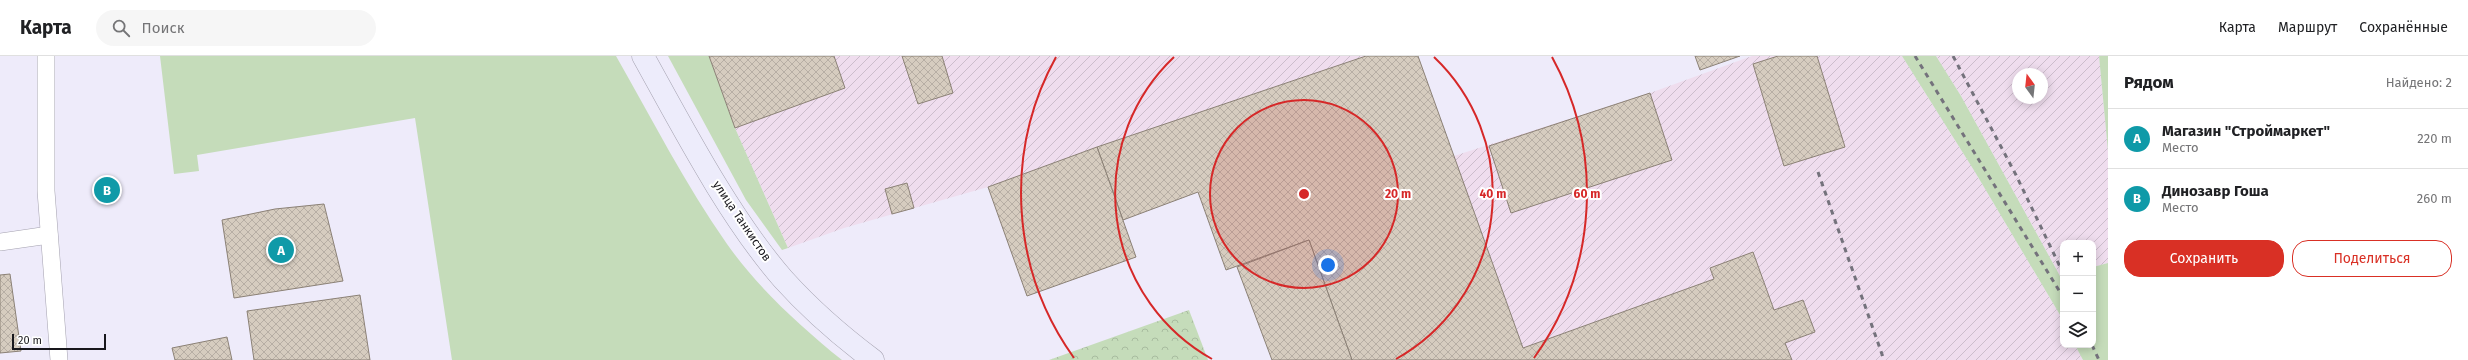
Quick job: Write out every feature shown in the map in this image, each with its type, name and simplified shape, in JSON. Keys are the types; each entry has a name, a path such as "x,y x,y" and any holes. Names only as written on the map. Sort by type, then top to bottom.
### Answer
{"street":[{"name":"улица Танкистов","path":"643,56 728,202 753,240 782,278 815,312 873,360"}],"lane":[{"path":"46,56 46,192 59,360"},
{"path":"0,242 50,235"}],"shaded area":[{"path":"709,56 1366,56 1097,147 988,187 844,228 788,248 735,128"},
{"path":"1752,56 1902,56 1975,172 2060,315 2060,348 2077,348 2083,360 1792,360 1785,343 1815,332 1803,300 1774,310 1753,253 1710,268 1714,279 1523,348 1454,156 1650,93"},
{"path":"1936,56 2099,56 2108,151 2108,263 2096,266 2096,240 2060,240 2060,276 1961,96"}],"green space":[{"path":"160,56 616,56 683,175 727,244 752,276 780,306 842,360 452,360 415,118 197,155 199,171 174,174"},
{"path":"668,56 709,56 735,128 788,248 782,250 746,200"},
{"path":"1902,56 1936,56 1961,96 2060,276 2060,315 1975,172"},
{"path":"2099,56 2108,56 2108,151"},
{"path":"2108,263 2108,360 2083,360 2077,348 2096,348 2096,266"},
{"path":"1189,310 1208,360 1049,360"}],"building":[{"path":"709,56 834,56 845,88 735,128"},
{"path":"902,56 942,56 953,93 918,104"},
{"path":"1366,56 1418,56 1523,348 1714,279 1710,268 1753,252 1774,310 1803,300 1815,332 1785,343 1792,360 1352,360 1309,240 1226,270 1198,192 1123,220 1097,147"},
{"path":"1695,56 1740,56 1700,70"},
{"path":"1778,56 1817,56 1845,147 1784,166 1753,64"},
{"path":"1650,93 1672,160 1511,213 1489,146"},
{"path":"1097,147 1136,257 1027,296 988,187"},
{"path":"907,183 914,208 892,214 885,189"},
{"path":"324,204 343,281 234,298 222,220 275,209"},
{"path":"1309,240 1352,360 1272,360 1237,267"},
{"path":"10,274 21,351 0,353 0,275"},
{"path":"360,295 370,360 254,360 247,311"},
{"path":"227,337 232,360 175,360 172,348"}],"railway":[{"path":"1915,56 2060,292"},
{"path":"1953,56 2016,175 2060,267"},
{"path":"1818,172 1884,360"},
{"path":"2093,348 2099,360"}],"place":[{"name":"Динозавр Гоша","path":"107,190"},
{"name":"Магазин \"Строймаркет\"","path":"281,250"}]}
